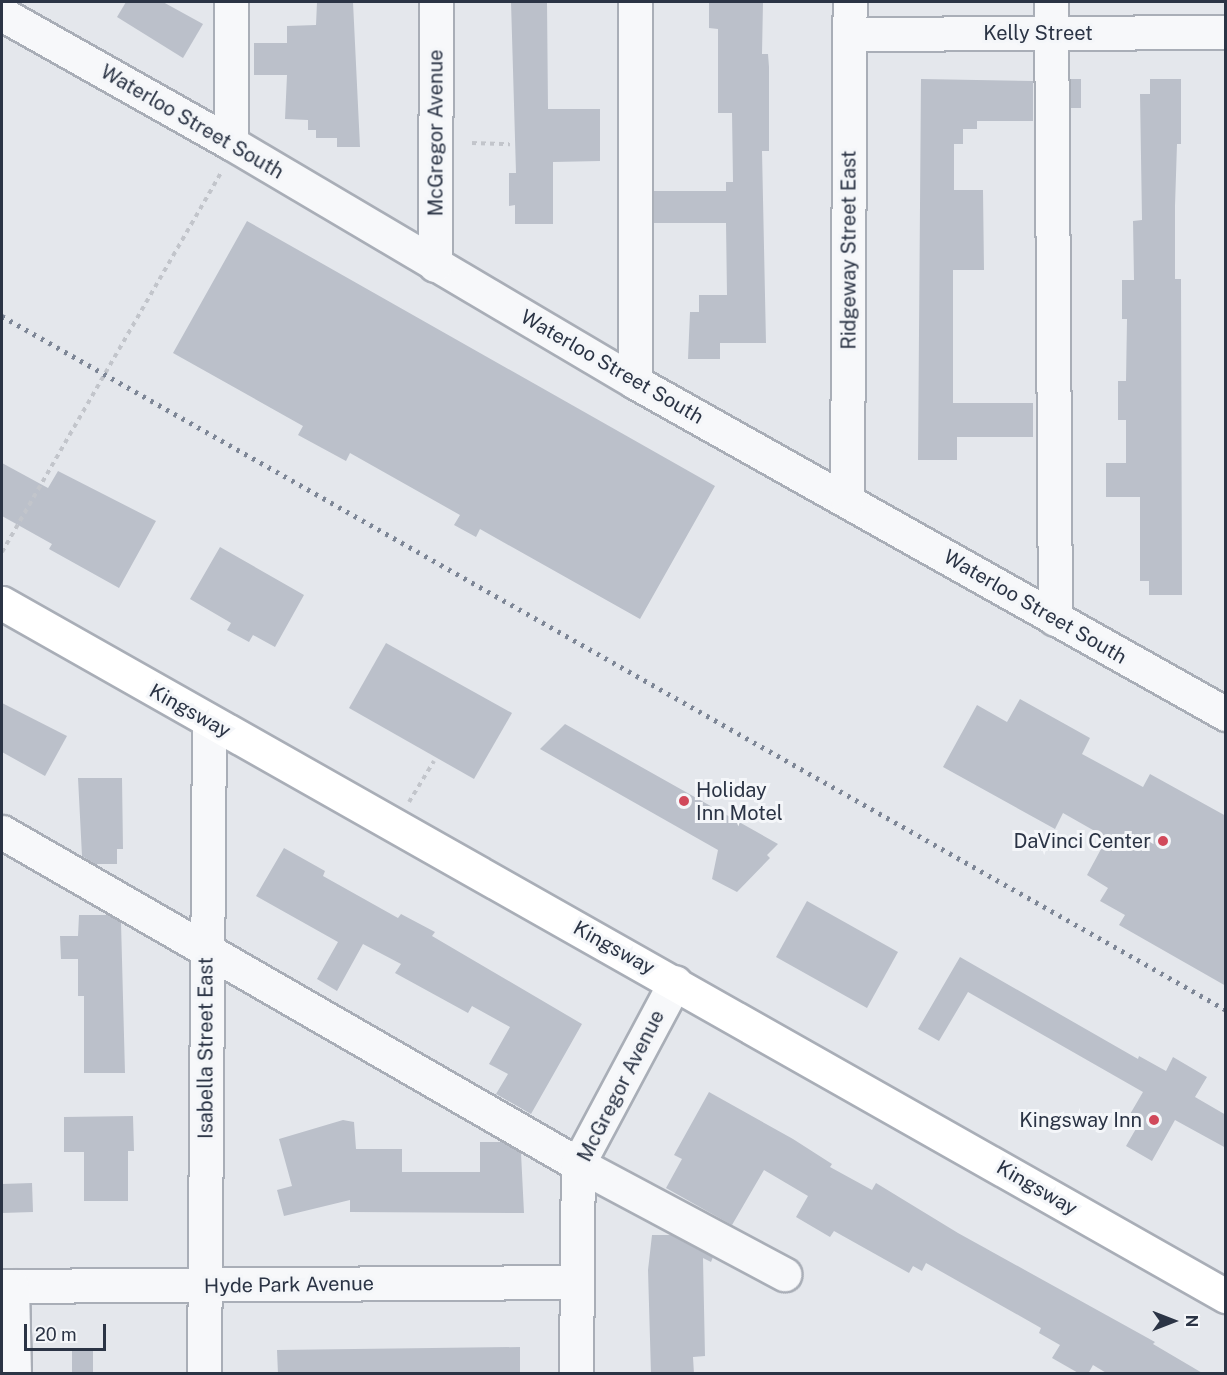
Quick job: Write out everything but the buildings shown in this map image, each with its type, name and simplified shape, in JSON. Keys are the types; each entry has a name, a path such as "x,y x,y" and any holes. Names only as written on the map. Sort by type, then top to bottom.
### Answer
{"main road":[{"name":"Kingsway","path":"2,603 1226,1296"}],"street":[{"path":"231,2 233,144"},
{"name":"McGregor Avenue","path":"435,265 436,2"},
{"path":"635,382 636,2"},
{"name":"Ridgeway Street East","path":"848,499 850,2"},
{"name":"Waterloo Street South","path":"16,14 635,382 848,499 1055,619 1226,714"},
{"path":"1051,17 1055,619"},
{"name":"Kelly Street","path":"850,34 1051,17 1226,32"},
{"name":"Isabella Street East","path":"204,1374 209,722"},
{"path":"2,832 578,1164 784,1274"},
{"name":"McGregor Avenue","path":"576,1374 578,1164 675,982"},
{"name":"Hyde Park Avenue","path":"7,1286 576,1282"},
{"path":"7,1286 14,1374"}],"path":[{"path":"472,143 510,144"},
{"path":"2,552 233,144"},
{"path":"394,826 434,761"}],"railway":[{"path":"2,316 1226,1010"}],"place":[{"name":"Holiday Inn Motel","path":"684,801"},
{"name":"DaVinci Center","path":"1163,841"},
{"name":"Kingsway Inn","path":"1154,1120"}]}
